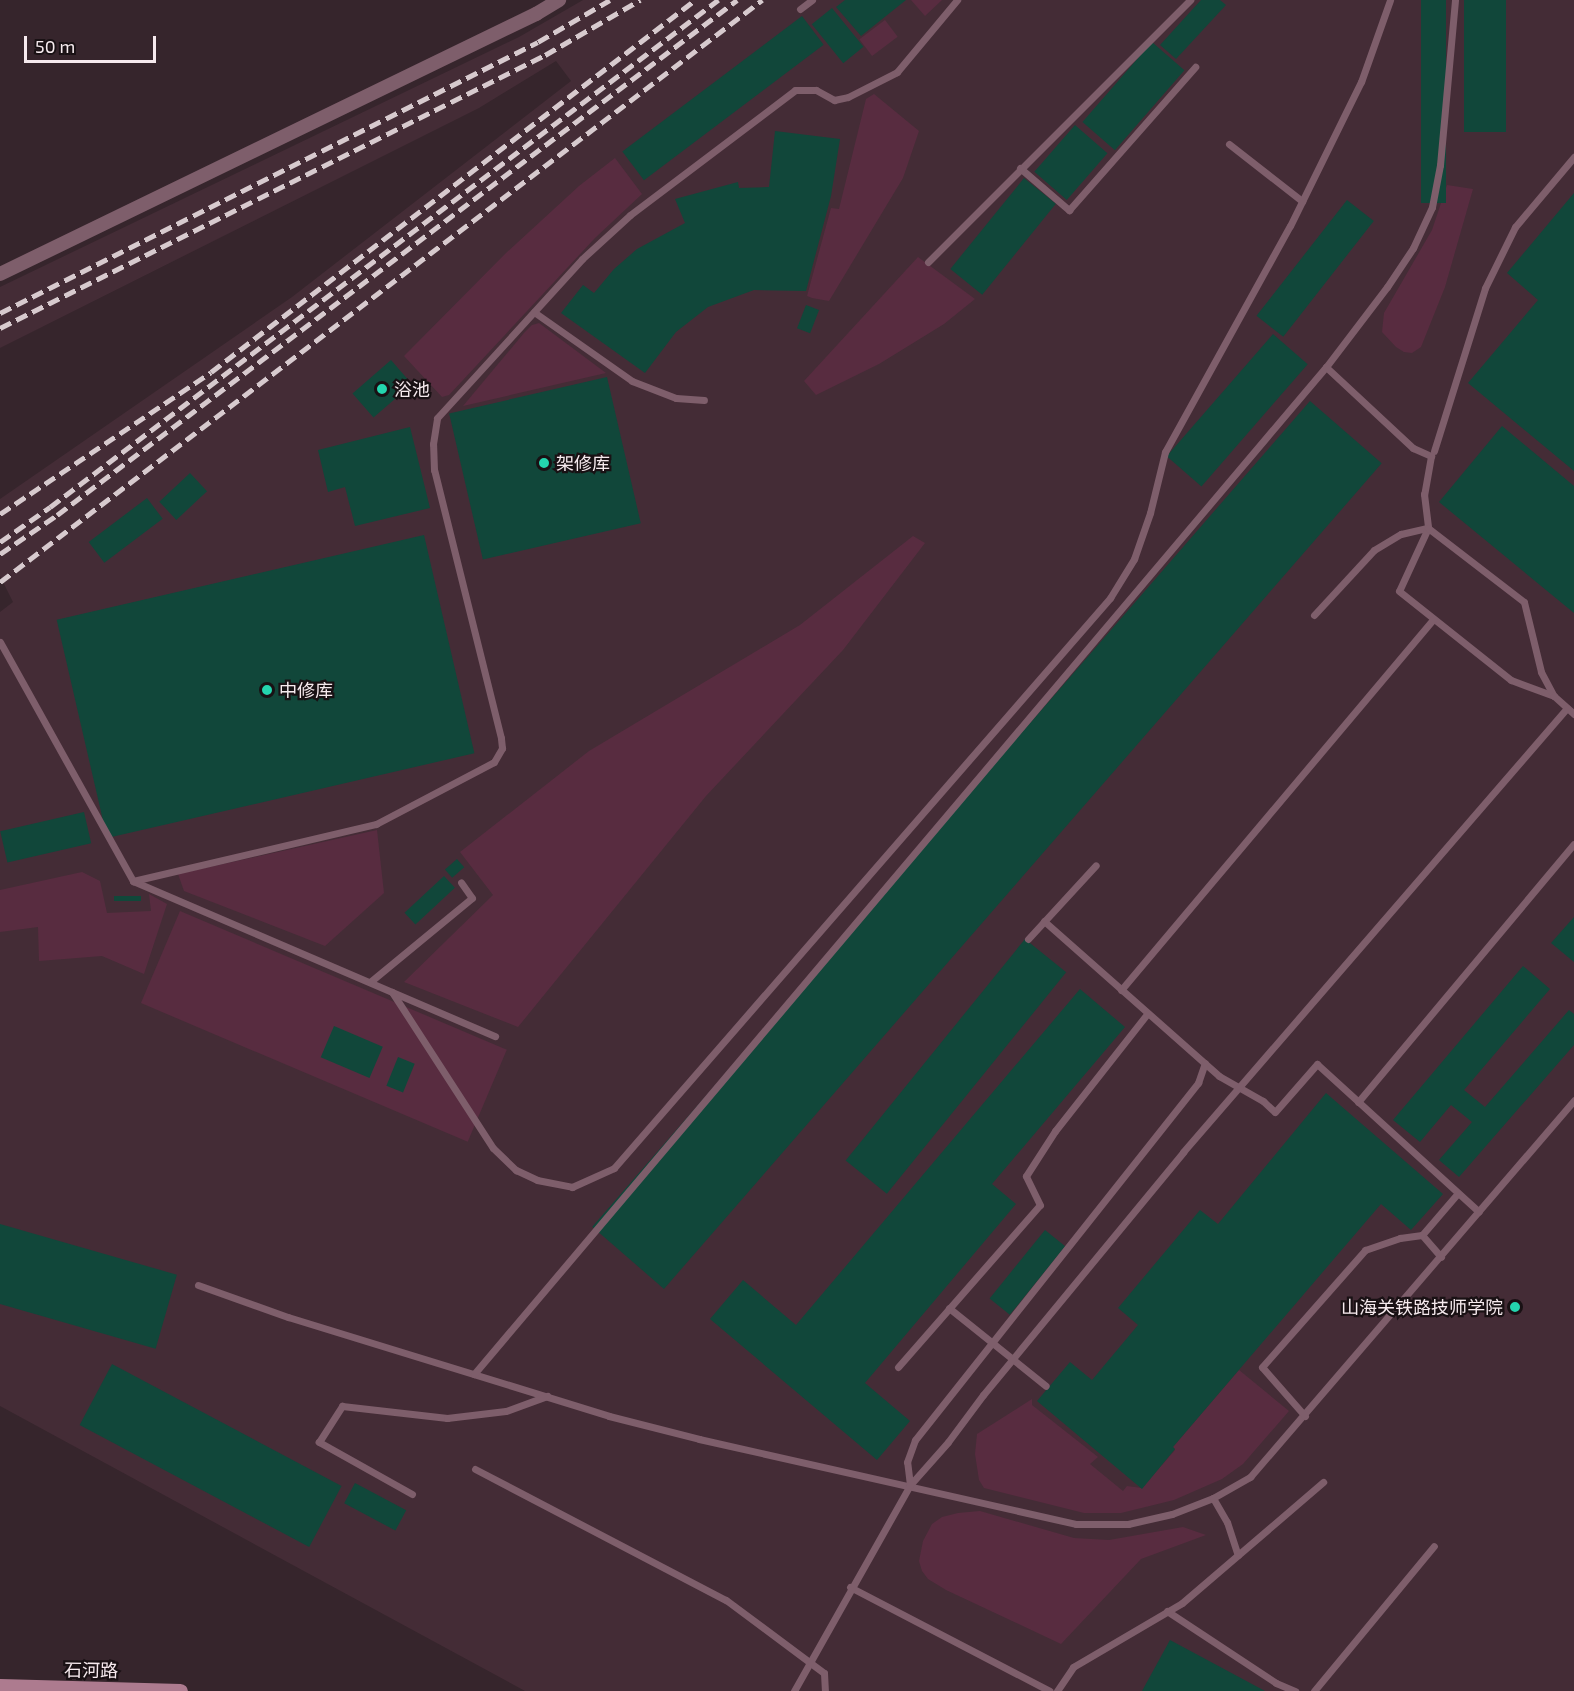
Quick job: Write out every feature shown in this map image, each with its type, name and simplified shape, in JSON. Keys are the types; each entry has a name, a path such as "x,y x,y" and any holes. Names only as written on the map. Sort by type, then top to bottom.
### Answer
{"main road":[{"name":"石河路","path":"0,1686 180,1691"}],"street":[{"path":"0,274 536,14 560,0"}],"lane":[{"path":"800,9 812,0"},
{"path":"133,881 376,824 494,762 502,748 501,738 434,470 433,444 437,418 582,259 630,216 795,90 816,90 834,100 848,98 897,72 957,0"},
{"path":"928,262 1190,0"},
{"path":"392,992 493,1148 516,1170 537,1180 572,1187 614,1168 1110,598 1134,559 1150,513 1165,452 1302,201 1361,82 1390,0"},
{"path":"474,1374 1326,367 1387,287 1413,248 1432,207 1440,165 1455,0"},
{"path":"1020,168 1069,210 1195,67"},
{"path":"1229,144 1302,201"},
{"path":"1434,451 1485,288 1515,227 1574,157"},
{"path":"534,312 632,381 676,398 705,400"},
{"path":"1326,367 1413,448 1431,456 1424,494 1428,528 1398,591 1510,680 1554,696"},
{"path":"1314,615 1374,550 1401,534 1428,528"},
{"path":"1428,528 1524,602 1541,672 1554,696 1574,714"},
{"path":"1120,990 1433,619"},
{"path":"0,642 133,881 495,1036"},
{"path":"794,1691 850,1587 910,1485 948,1442 1013,1357 1184,1152 1567,708"},
{"path":"1358,1102 1574,844"},
{"path":"1028,939 1096,865"},
{"path":"370,982 472,898 461,882"},
{"path":"1044,921 1204,1063 1275,1112 1317,1064 1479,1212"},
{"path":"898,1367 1040,1205 1026,1176 1055,1131 1147,1014"},
{"path":"910,1485 907,1462 915,1440 1198,1083 1204,1063"},
{"path":"198,1285 288,1317 609,1416 699,1439 1076,1524 1128,1524 1172,1514 1213,1498 1250,1477 1305,1416 1574,1100"},
{"path":"1305,1416 1262,1367 1365,1251 1400,1238 1422,1235 1458,1193"},
{"path":"1422,1235 1441,1257"},
{"path":"949,1308 1013,1357 1046,1386"},
{"path":"412,1494 319,1442 342,1406 447,1418 506,1411 547,1396"},
{"path":"475,1469 726,1600 824,1673 825,1691"},
{"path":"1057,1691 1072,1667 1182,1603 1323,1482"},
{"path":"1213,1498 1227,1521 1238,1555"},
{"path":"1314,1691 1434,1546"},
{"path":"850,1587 1050,1691"},
{"path":"1167,1611 1276,1683 1294,1691"}],"shaded area":[{"path":"583,0 1574,0 1574,1691 525,1691 0,1406 0,612 13,602 0,576 0,499 292,297 571,81 556,61 479,108 0,348 0,287 519,37"},
{"path":"911,0 942,0 925,16"},
{"path":"885,20 898,37 872,56 859,39"},
{"path":"874,94 919,131 903,178 829,301 812,298 807,296 831,208 839,209 866,99"},
{"path":"615,158 642,194 595,238 449,395 442,397 404,356 506,253 579,186"},
{"path":"1447,185 1473,189 1445,287 1421,347 1412,353 1404,352 1382,332 1384,313 1432,230"},
{"path":"918,257 975,299 944,324 879,364 816,395 804,381"},
{"path":"539,323 606,373 463,406 524,333 532,325"},
{"path":"913,536 925,543 843,650 706,796 518,1027 404,982 493,895 460,852 589,751 800,625"},
{"path":"377,830 384,893 325,946 184,891 178,874"},
{"path":"82,872 100,881 107,913 151,911 149,894 167,904 144,974 102,956 39,961 38,927 0,932 0,890"},
{"path":"180,911 507,1050 468,1142 141,1003"},
{"path":"1239,1370 1289,1411 1243,1464 1222,1479 1174,1500 1121,1513 1084,1513 984,1488 979,1480 975,1454 977,1434 1032,1399 1032,1405 1098,1457 1090,1464 1123,1491 1127,1486 1142,1488 1175,1450 1173,1447"},
{"path":"980,1511 1074,1538 1109,1540 1183,1527 1206,1535 1141,1559 1061,1644 946,1590 928,1579 922,1571 919,1561 923,1541 932,1524 942,1517"}],"building":[{"path":"845,0 906,0 861,36 836,7"},
{"path":"1201,0 1220,0 1226,5 1176,59 1160,45"},
{"path":"1421,0 1446,0 1446,203 1421,203"},
{"path":"1464,0 1506,0 1506,132 1464,132"},
{"path":"832,8 863,47 843,63 812,24"},
{"path":"802,16 824,45 644,180 622,151"},
{"path":"1152,42 1184,70 1115,150 1082,122"},
{"path":"1075,125 1107,153 1067,200 1034,172"},
{"path":"775,131 840,139 831,196 806,291 754,290 708,307 676,332 645,373 561,313 583,285 594,293 614,269 637,249 685,223 675,199 738,182 739,188 769,187"},
{"path":"1024,178 1056,204 982,295 950,269"},
{"path":"1574,193 1574,471 1468,383 1538,300 1507,273"},
{"path":"1347,200 1374,221 1283,337 1256,316"},
{"path":"806,305 819,310 810,333 797,328"},
{"path":"1273,334 1308,364 1201,486 1167,456"},
{"name":"浴池","path":"391,360 412,384 374,418 353,393"},
{"name":"架修库","path":"607,377 641,523 483,560 449,413"},
{"path":"1310,401 1382,463 664,1289 592,1227"},
{"path":"1502,426 1574,486 1574,613 1439,502"},
{"path":"410,427 430,508 355,526 345,487 328,492 318,450"},
{"path":"190,473 207,491 176,520 159,502"},
{"path":"147,498 163,519 104,563 89,542"},
{"name":"中修库","path":"424,535 474,753 107,838 57,620"},
{"path":"84,812 91,843 7,863 0,831"},
{"path":"457,859 464,867 452,878 445,869"},
{"path":"444,876 455,888 415,925 405,913"},
{"path":"114,896 141,896 141,901 114,901"},
{"path":"1574,917 1574,962 1551,943"},
{"path":"1025,939 1066,972 887,1194 846,1160"},
{"path":"1523,966 1550,989 1464,1090 1485,1107 1569,1010 1574,1014 1574,1045 1459,1177 1439,1160 1472,1122 1451,1105 1420,1142 1393,1120"},
{"path":"1080,989 1125,1027 992,1184 1016,1204 865,1383 910,1421 877,1460 710,1319 743,1280 796,1325"},
{"path":"334,1026 383,1047 370,1078 321,1057"},
{"path":"398,1057 415,1064 403,1092 386,1086"},
{"path":"1326,1093 1443,1194 1411,1230 1381,1204 1173,1447 1175,1449 1142,1489 1037,1401 1070,1362 1092,1380 1138,1325 1118,1308 1200,1210 1218,1224"},
{"path":"0,1224 177,1275 156,1349 0,1304"},
{"path":"1045,1230 1065,1246 1010,1315 990,1298"},
{"path":"112,1364 342,1486 309,1547 80,1425"},
{"path":"355,1483 406,1510 395,1531 344,1503"},
{"path":"1170,1640 1265,1691 1142,1691"}],"railway":[{"path":"0,313 538,42 610,0"},
{"path":"0,328 545,55 640,0"},
{"path":"0,514 211,372 695,0"},
{"path":"0,542 50,507 718,0"},
{"path":"0,554 57,515 737,0"},
{"path":"0,582 762,0"}],"place":[{"name":"浴池","path":"382,389"},
{"name":"架修库","path":"544,463"},
{"name":"中修库","path":"267,690"},
{"name":"山海关铁路技师学院","path":"1515,1307"}]}
